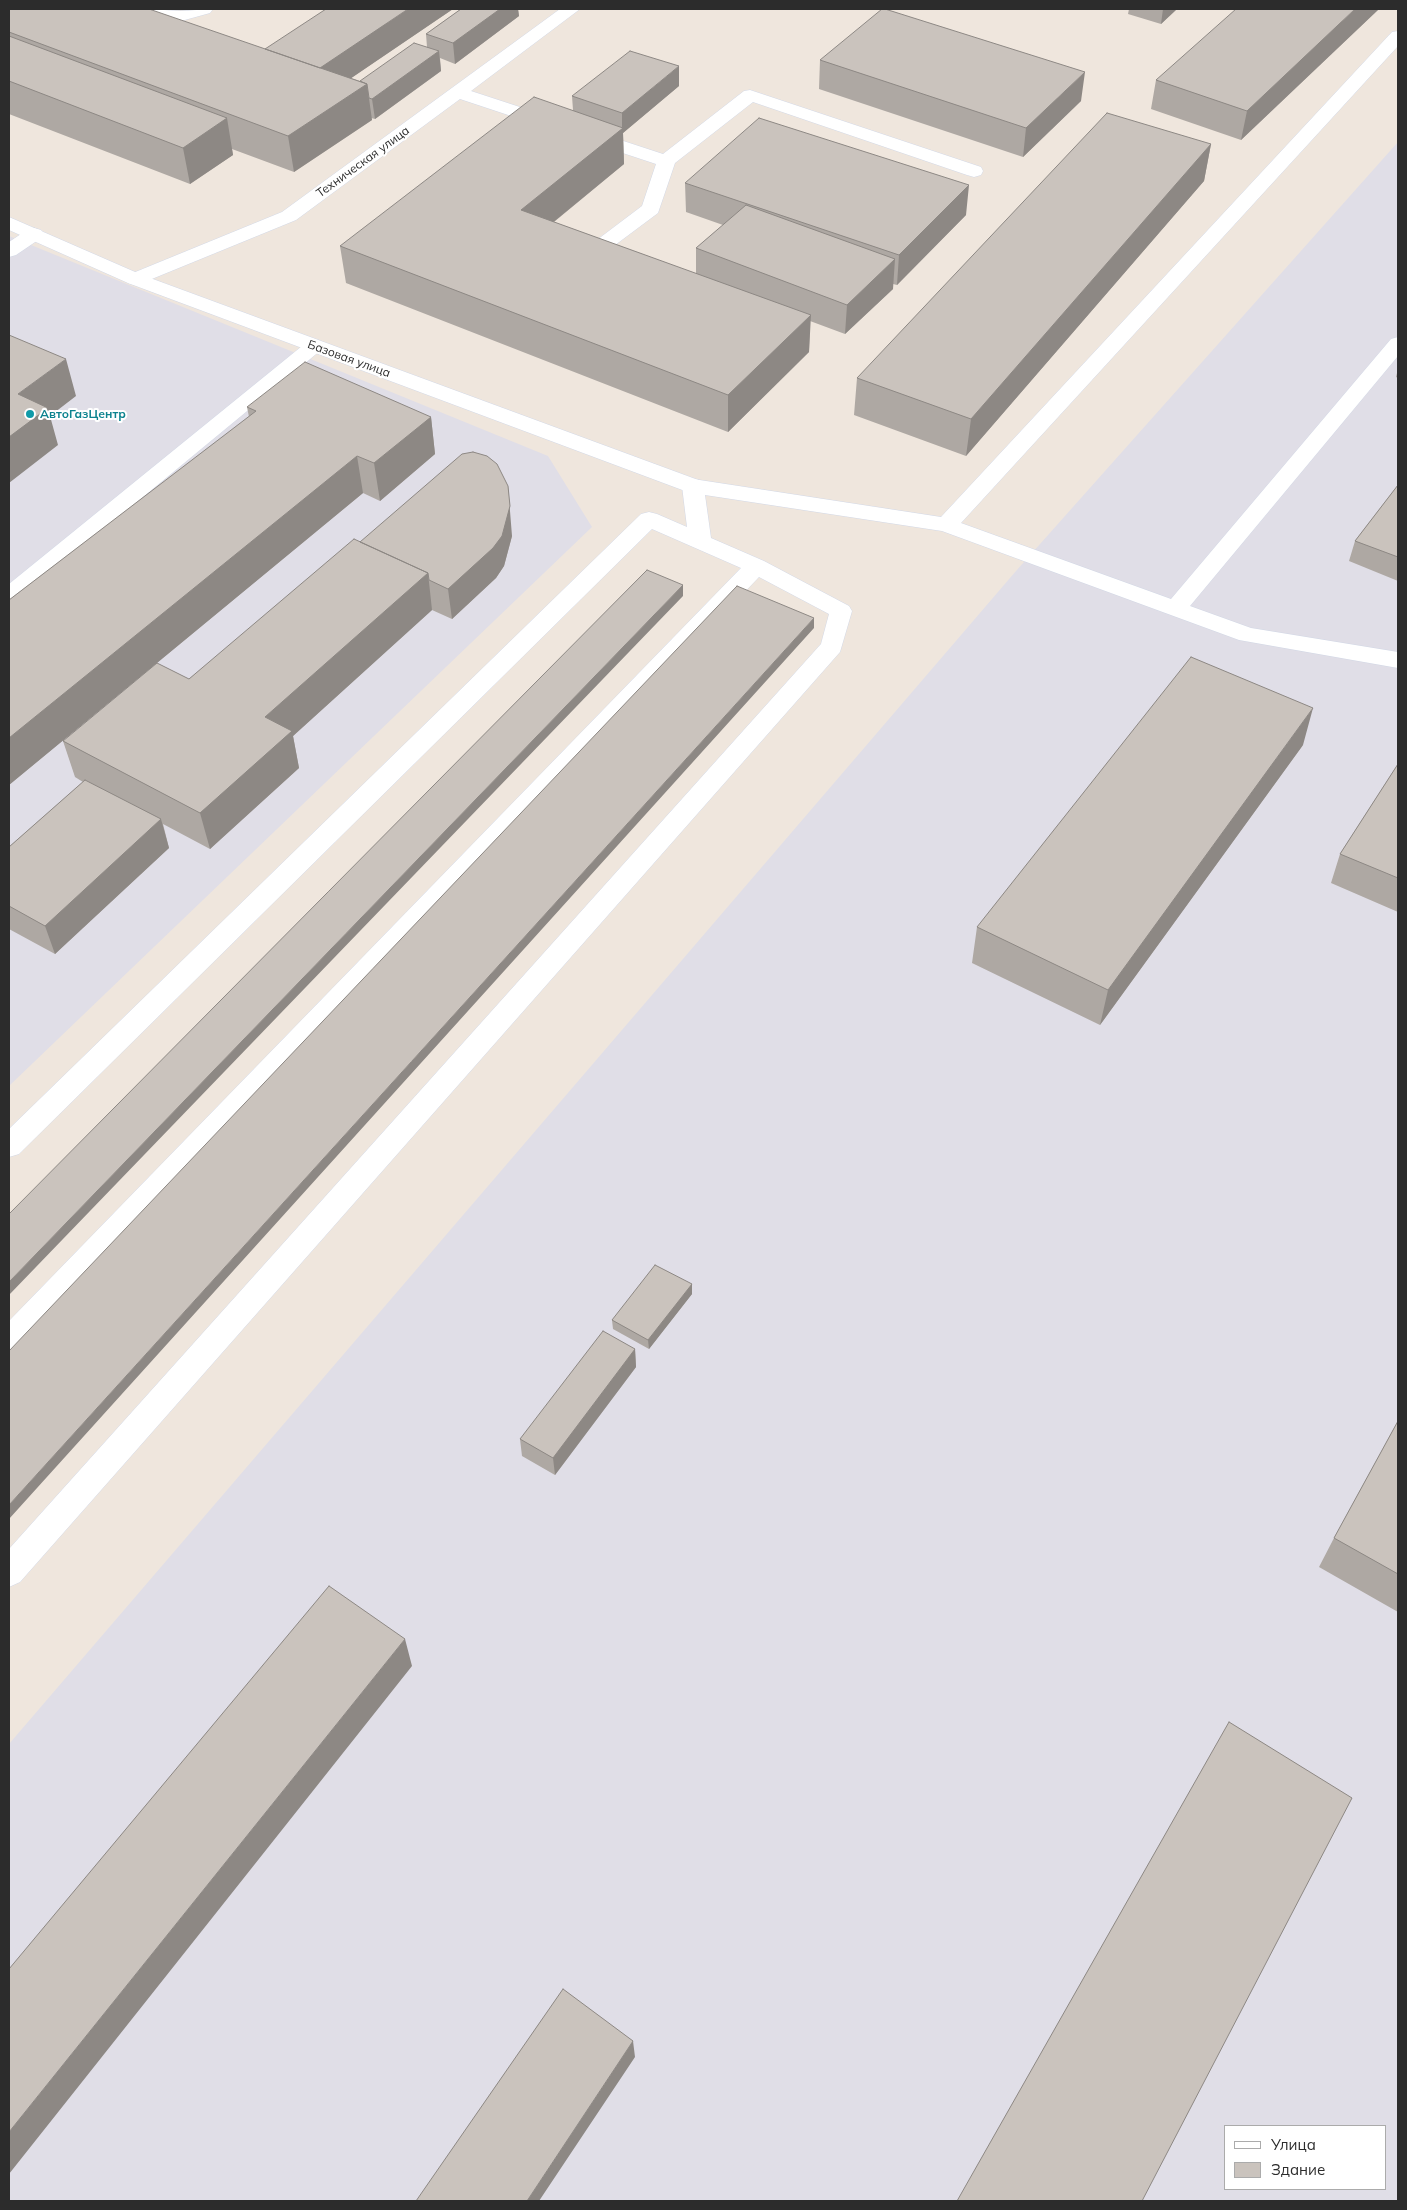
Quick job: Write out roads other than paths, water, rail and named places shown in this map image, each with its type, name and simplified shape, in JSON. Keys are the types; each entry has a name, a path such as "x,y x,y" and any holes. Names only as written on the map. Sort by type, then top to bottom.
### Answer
{"street":[{"path":"154,9 181,16 204,9"},
{"name":"Техническая улица","path":"135,278 290,216 457,92 560,11"},
{"path":"946,525 1398,36"},
{"path":"457,92 666,162"},
{"path":"588,256 652,209 666,162 750,95 974,171"},
{"name":"Базовая улица","path":"9,223 135,278 693,486 946,525 1247,635 1398,660"},
{"path":"9,251 34,234"},
{"path":"1175,609 1398,343"},
{"path":"9,596 314,346"},
{"path":"693,486 700,542"},
{"path":"9,1146 649,519 756,566 841,611 832,646 9,1572"},
{"path":"9,1341 756,566"}],"place":[{"name":"АвтоГазЦентр","path":"30,414"}]}
